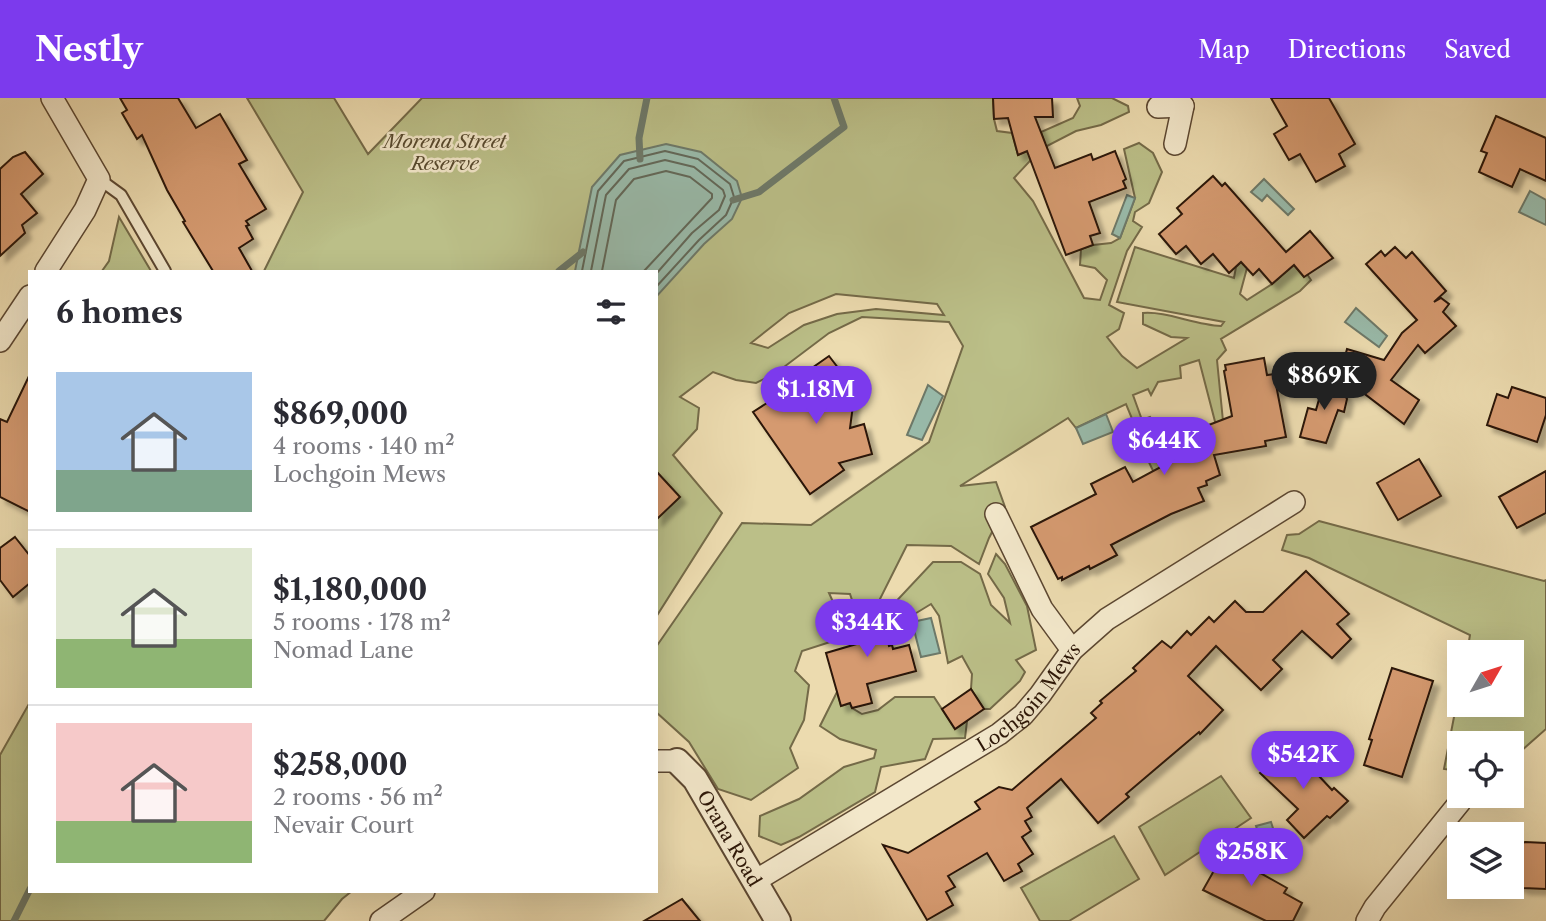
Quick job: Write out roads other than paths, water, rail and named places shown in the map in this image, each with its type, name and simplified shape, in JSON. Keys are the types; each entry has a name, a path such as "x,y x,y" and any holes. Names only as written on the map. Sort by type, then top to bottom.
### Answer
{"street":[{"path":"47,270 85,210 99,179 52,98"},
{"path":"1158,107 1188,102 1175,144"},
{"path":"0,341 28,299"},
{"name":"Lochgoin Mews","path":"755,881 999,734 1023,715 1072,650 1107,619 1294,502"},
{"path":"996,513 1042,608 1072,650"},
{"name":"Orana Road","path":"667,761 695,779 778,921"},
{"path":"1367,921 1375,907 1455,808"},
{"path":"381,921 421,893"}],"lane":[{"path":"99,179 121,195 163,270"}],"water":[{"path":"666,144 701,152 737,181 742,198 732,219 704,244 658,295 658,270 575,270 592,187 620,155"},
{"path":"1264,179 1294,209 1288,215 1267,195 1262,201 1251,192"},
{"path":"1530,191 1546,200 1546,225 1519,212"},
{"path":"1127,195 1135,198 1120,238 1112,234"},
{"path":"1356,308 1387,336 1379,347 1345,322"},
{"path":"928,385 943,396 922,440 907,435"},
{"path":"1106,414 1113,432 1083,444 1076,428"},
{"path":"931,618 940,653 921,657 912,622"},
{"path":"1271,822 1281,853 1266,856 1256,826"}],"waterway":[{"path":"640,159 639,138 647,98"},
{"path":"733,200 759,192 844,127 834,98"},
{"path":"560,270 583,252"},
{"path":"14,921 28,893"}],"park label":[{"name":"Morena Street Reserve","path":"445,152"}]}
